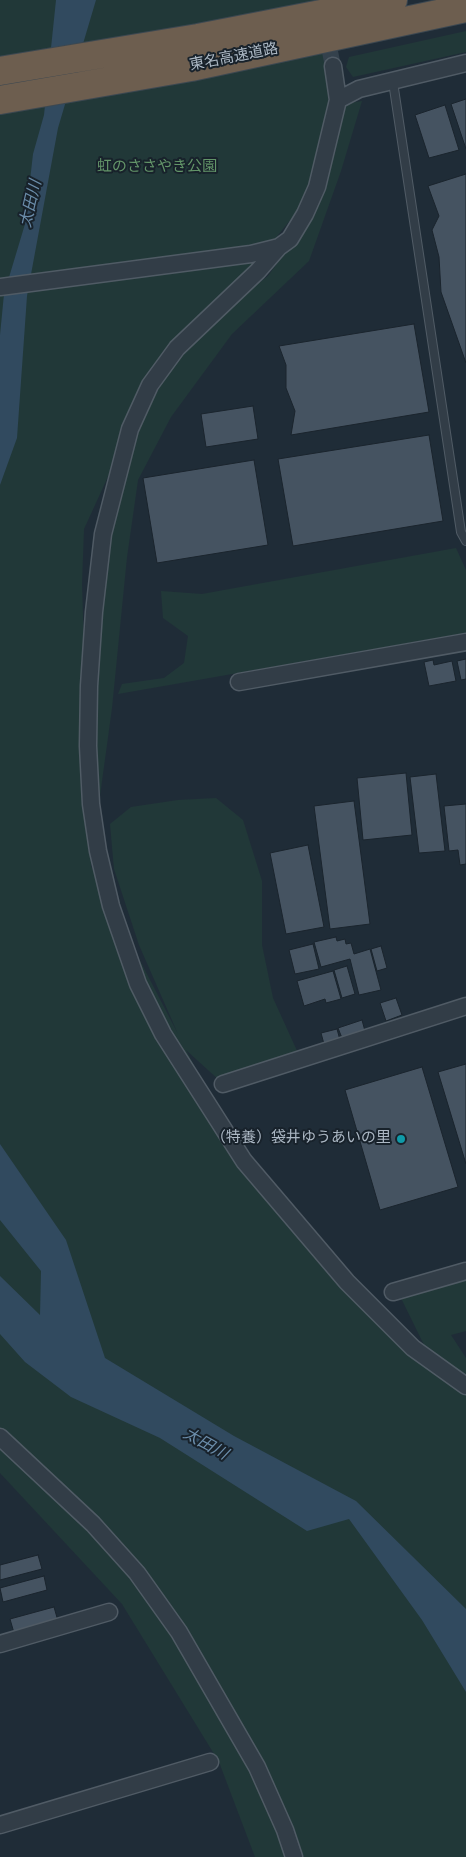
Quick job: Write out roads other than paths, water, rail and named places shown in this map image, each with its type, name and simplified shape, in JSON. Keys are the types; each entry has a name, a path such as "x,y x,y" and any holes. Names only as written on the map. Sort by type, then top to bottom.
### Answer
{"highway":[{"name":"東名高速道路","path":"0,71 198,38 393,0"},
{"name":"東名高速道路","path":"0,100 191,67 466,8"}],"street":[{"path":"338,100 359,89 466,64"},
{"path":"333,66 338,100 317,187 305,214 290,239 279,247 258,271 177,348 150,385 130,429 103,534 94,612 89,686 88,746 91,804 98,851 111,906 138,984 163,1034 244,1162 347,1282 408,1343 466,1386"},
{"path":"0,287 251,254 279,247"},
{"path":"239,682 466,642"},
{"path":"223,1084 466,1006"},
{"path":"393,1292 466,1271"},
{"path":"0,1437 93,1524 137,1573 179,1632 256,1767 285,1830 294,1857"},
{"path":"0,1644 110,1612"},
{"path":"0,1825 210,1762"}],"lane":[{"path":"393,82 462,532 466,541"}],"water":[{"name":"太田川","path":"56,0 96,0 58,128 27,296 17,438 0,485 0,335 4,294 25,224 33,154 44,115"},
{"name":"太田川","path":"0,1144 66,1240 105,1358 234,1436 356,1501 466,1609 466,1692 422,1620 349,1519 307,1531 160,1438 71,1397 25,1362 0,1334 0,1276 40,1315 41,1271 0,1220"}],"tunnel":[{"path":"319,0 333,66"}],"place":[{"name":"（特養）袋井ゆうあいの里","path":"401,1139"}],"park label":[{"name":"虹のささやき公園","path":"157,168"}]}
